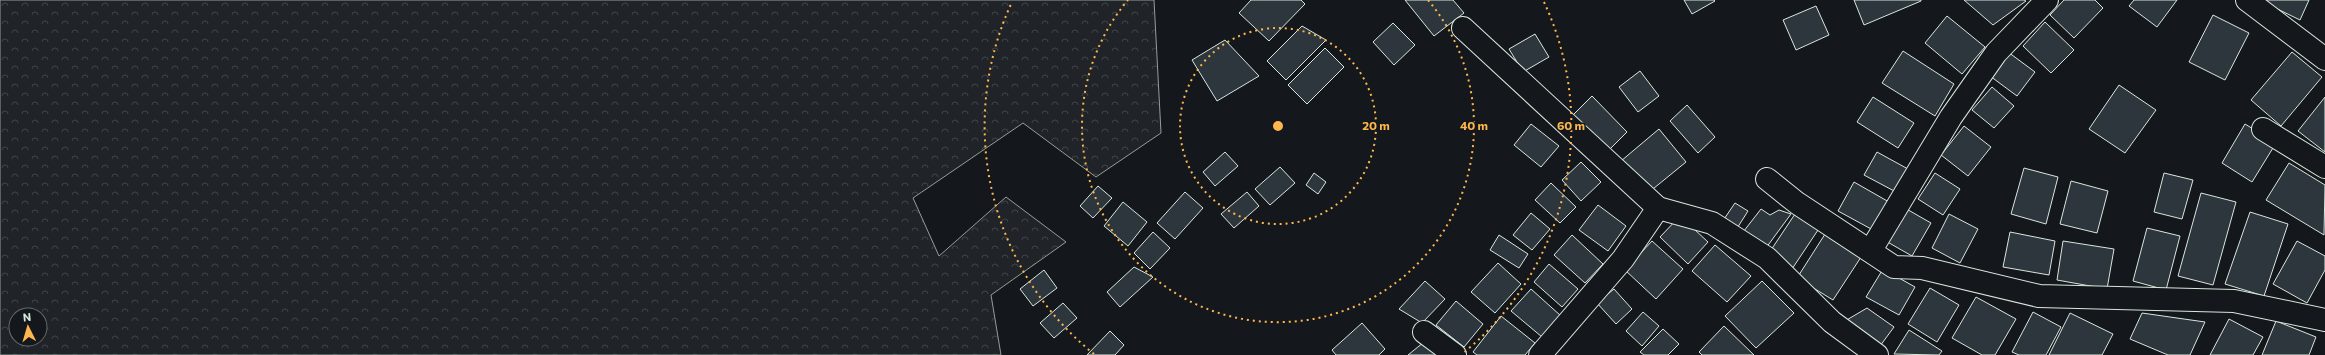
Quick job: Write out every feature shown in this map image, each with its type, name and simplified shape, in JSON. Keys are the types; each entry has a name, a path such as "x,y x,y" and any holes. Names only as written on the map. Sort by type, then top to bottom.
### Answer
{"street":[{"path":"1872,250 1951,117 1996,53 2047,0"},
{"path":"2247,0 2325,59"},
{"path":"1463,28 1658,208 1712,223 1767,258 1832,322 1876,355"},
{"path":"2263,129 2325,167"},
{"path":"1767,179 1797,203 1872,250 1894,267 1922,268 2039,296 2234,301 2325,320"},
{"path":"1540,355 1623,259 1658,208"},
{"path":"1424,332 1455,355"}],"green space":[{"path":"0,0 1154,0 1161,133 1096,177 1023,123 913,198 939,256 1006,197 1066,242 991,295 1001,355 0,355"}],"building":[{"path":"1251,0 1301,0 1305,4 1269,41 1239,13"},
{"path":"1405,0 1453,0 1464,13 1434,36"},
{"path":"1684,0 1714,0 1715,1 1692,14"},
{"path":"1854,0 1921,0 1921,1 1864,25"},
{"path":"1964,0 2024,0 2026,1 1993,25"},
{"path":"2064,0 2095,0 2103,8 2074,38 2050,15"},
{"path":"2134,0 2177,0 2157,27 2129,6"},
{"path":"2259,0 2309,0 2300,20"},
{"path":"1816,6 1829,35 1796,50 1783,20"},
{"path":"2213,15 2249,33 2225,80 2189,62"},
{"path":"1947,16 1985,47 1962,74 1925,43"},
{"path":"2045,22 2074,50 2051,73 2023,46"},
{"path":"1393,23 1415,45 1394,65 1373,42"},
{"path":"1302,26 1326,40 1286,80 1267,61"},
{"path":"1535,34 1549,57 1523,72 1509,49"},
{"path":"1225,40 1259,76 1217,101 1192,60"},
{"path":"1325,48 1344,67 1307,104 1288,85"},
{"path":"1903,51 1954,84 1935,116 1882,83"},
{"path":"2008,52 2035,72 2017,96 1990,76"},
{"path":"2292,52 2322,77 2281,126 2251,100"},
{"path":"1640,71 1659,96 1638,112 1619,87"},
{"path":"2119,85 2156,110 2125,153 2089,129"},
{"path":"1992,87 2014,106 1994,128 1972,110"},
{"path":"1592,96 1627,132 1605,154 1570,118"},
{"path":"1873,97 1914,123 1898,148 1857,122"},
{"path":"2325,97 2325,152 2298,131"},
{"path":"1687,105 1715,137 1698,153 1670,121"},
{"path":"1531,124 1559,146 1541,167 1514,145"},
{"path":"2245,124 2276,143 2252,182 2222,163"},
{"path":"1964,126 1991,147 1968,176 1941,155"},
{"path":"1659,129 1686,162 1648,193 1621,161"},
{"path":"1225,152 1238,166 1215,186 1203,172"},
{"path":"1877,152 1908,169 1896,192 1864,175"},
{"path":"1581,162 1601,182 1581,201 1562,180"},
{"path":"2289,163 2325,185 2324,235 2266,200"},
{"path":"1280,167 1295,183 1270,205 1255,189"},
{"path":"2024,168 2058,177 2046,224 2011,214"},
{"path":"1314,173 1326,182 1318,194 1306,185"},
{"path":"1935,173 1960,189 1943,215 1918,199"},
{"path":"2164,173 2193,180 2182,219 2154,212"},
{"path":"2071,181 2108,191 2097,233 2060,224"},
{"path":"1854,182 1889,202 1873,230 1838,211"},
{"path":"1551,183 1576,207 1560,223 1535,200"},
{"path":"1098,186 1112,198 1093,218 1080,206"},
{"path":"1185,192 1203,208 1175,239 1157,223"},
{"path":"1247,192 1259,206 1234,228 1221,214"},
{"path":"2201,193 2236,202 2213,285 2178,276"},
{"path":"1123,202 1147,222 1128,246 1104,226"},
{"path":"1735,203 1748,211 1734,233 1720,225"},
{"path":"1598,205 1626,226 1608,251 1579,230"},
{"path":"1903,207 1931,223 1912,256 1884,240"},
{"path":"1761,209 1770,215 1779,210 1791,214 1763,252 1740,236"},
{"path":"1797,211 1820,227 1790,272 1767,256"},
{"path":"2250,212 2288,224 2264,296 2225,284"},
{"path":"1531,213 1550,229 1532,250 1513,235"},
{"path":"1949,214 1978,229 1960,263 1932,248"},
{"path":"1680,216 1708,242 1688,264 1660,237"},
{"path":"2147,228 2180,236 2166,290 2133,281"},
{"path":"1827,231 1863,254 1833,300 1797,278"},
{"path":"1153,232 1170,248 1150,269 1134,253"},
{"path":"2010,232 2055,241 2049,275 2003,267"},
{"path":"1499,235 1528,254 1519,268 1490,250"},
{"path":"1572,235 1603,264 1585,283 1554,255"},
{"path":"1652,241 1683,269 1656,299 1625,270"},
{"path":"2063,241 2114,249 2107,289 2057,280"},
{"path":"2297,241 2325,256 2325,270 2307,303 2273,284"},
{"path":"1715,245 1751,276 1727,302 1692,271"},
{"path":"1498,263 1521,284 1495,313 1471,292"},
{"path":"1549,264 1578,289 1562,307 1534,282"},
{"path":"1134,267 1153,277 1120,307 1107,292"},
{"path":"1883,269 1915,287 1899,315 1866,297"},
{"path":"1044,270 1057,288 1033,306 1020,289"},
{"path":"1425,281 1445,299 1422,323 1399,309"},
{"path":"1762,281 1794,313 1756,348 1725,316"},
{"path":"1930,288 1959,305 1937,342 1908,324"},
{"path":"1531,289 1561,316 1542,337 1511,311"},
{"path":"1614,289 1632,309 1616,324 1597,303"},
{"path":"1976,297 2016,319 1995,355 1982,355 1952,338"},
{"path":"1456,301 1483,324 1464,347 1436,325"},
{"path":"1063,303 1077,318 1054,338 1040,323"},
{"path":"1867,308 1894,327 1880,346 1845,321"},
{"path":"1643,312 1659,326 1642,346 1626,331"},
{"path":"2033,312 2061,327 2046,355 2019,355 2012,352"},
{"path":"2070,313 2113,334 2102,355 2049,355"},
{"path":"2142,313 2205,322 2190,355 2168,355 2130,339"},
{"path":"1501,316 1535,343 1525,355 1477,355 1473,352"},
{"path":"2229,319 2263,337 2253,355 2210,355"},
{"path":"2276,321 2316,337 2309,355 2262,355"},
{"path":"1362,323 1385,349 1379,355 1336,355 1332,350"},
{"path":"1724,326 1754,355 1702,355 1699,352"},
{"path":"1663,329 1679,344 1668,355 1644,355 1640,352"},
{"path":"1909,330 1942,351 1939,355 1894,354"},
{"path":"1110,331 1124,345 1115,355 1087,355"},
{"path":"1424,342 1436,355 1408,355"}]}
